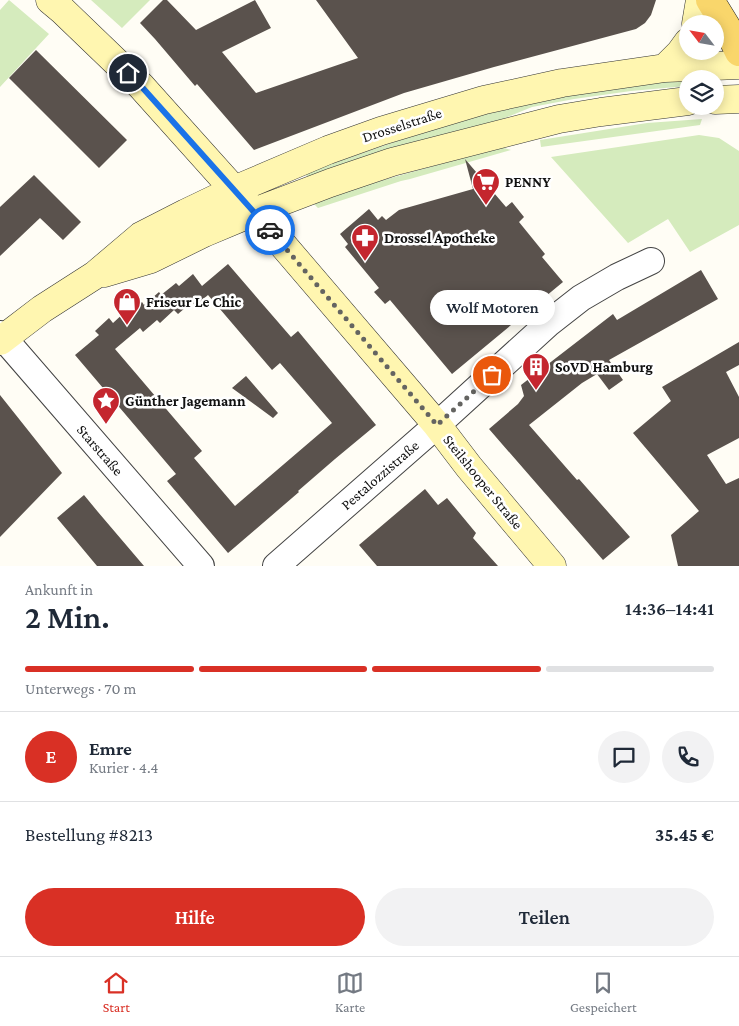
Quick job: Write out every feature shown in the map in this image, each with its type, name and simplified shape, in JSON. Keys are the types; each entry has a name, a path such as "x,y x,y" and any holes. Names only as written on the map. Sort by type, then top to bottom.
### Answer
{"main road":[{"name":"Steilshooper Straße","path":"50,0 141,86 254,212 437,425 469,467 552,566"},
{"path":"698,15 700,0"},
{"path":"710,0 739,52"},
{"path":"665,68 679,54"},
{"name":"Drosselstraße","path":"1,337 95,275 141,236 186,212 328,150 372,134 484,100 562,83 665,68 739,65"},
{"path":"724,100 739,99"},
{"name":"Drosselstraße","path":"95,275 151,259 204,233 254,212 392,162 559,120 601,112 679,102"}],"street":[{"name":"Pestalozzistraße","path":"276,566 437,425 549,323 581,298 616,277 651,261"},
{"name":"Starstraße","path":"1,337 201,566"}],"green space":[{"path":"9,0 49,34 0,87 0,10"},
{"path":"91,0 150,0 122,28"},
{"path":"679,80 679,87 631,91 532,107 490,124 310,179 304,173 441,126 523,102 639,83"},
{"path":"702,119 700,125 541,147 540,140 647,123"},
{"path":"699,135 719,138 739,151 739,225 690,252 668,219 628,243 551,157"},
{"path":"501,147 511,150 401,181 318,208 313,203 341,192"}],"building":[{"path":"163,0 167,0 196,30 255,0 271,28 222,52 256,93 358,58 316,0 656,0 651,15 645,23 636,29 404,93 254,150 197,84 195,86 140,23"},
{"path":"36,50 127,140 99,168 9,78"},
{"path":"465,159 506,207 512,202 524,217 519,222 545,254 542,257 563,282 452,374 390,300 385,304 374,292 379,288 345,247 348,244 340,234 369,209 378,220 382,216 386,220 399,210 473,189"},
{"path":"34,175 81,222 63,240 40,218 0,256 0,207"},
{"path":"228,264 291,337 298,331 376,425 228,553 167,481 176,474 75,355 99,335 95,331 109,318 113,323 126,311 128,313 142,302 144,305 159,292 161,295 176,283 179,286 193,274 202,286","holes":["208,295 272,370 280,363 332,423 235,506 194,458 202,451 115,349 140,328 143,332 157,320 160,323 174,310 178,314 192,302 195,306"]},
{"path":"701,270 718,299 609,360 623,380 609,390 597,374 582,383 529,425 630,537 603,560 489,429 518,404 524,396 521,385 613,314 617,320"},
{"path":"739,342 739,365 726,372 739,397 739,438 707,455 726,484 739,478 739,566 678,566 671,535 699,511 633,433 671,401 662,387"},
{"path":"246,376 278,413 273,418 232,388"},
{"path":"0,395 62,473 0,537"},
{"path":"425,489 438,505 447,498 476,533 473,538 498,566 377,566 359,545"},
{"path":"84,495 144,566 97,566 57,518"}],"way so far":[{"path":"270,230 437,425 492,375"}],"place":[{"name":"PENNY","path":"486,206"},
{"name":"Drossel Apotheke","path":"365,262"},
{"name":"Friseur Le Chic","path":"127,326"},
{"name":"Wolf Motoren","path":"492,375"},
{"name":"SoVD Hamburg","path":"536,391"},
{"name":"Günther Jagemann","path":"106,425"}],"route":[{"path":"128,73 270,230"}]}
